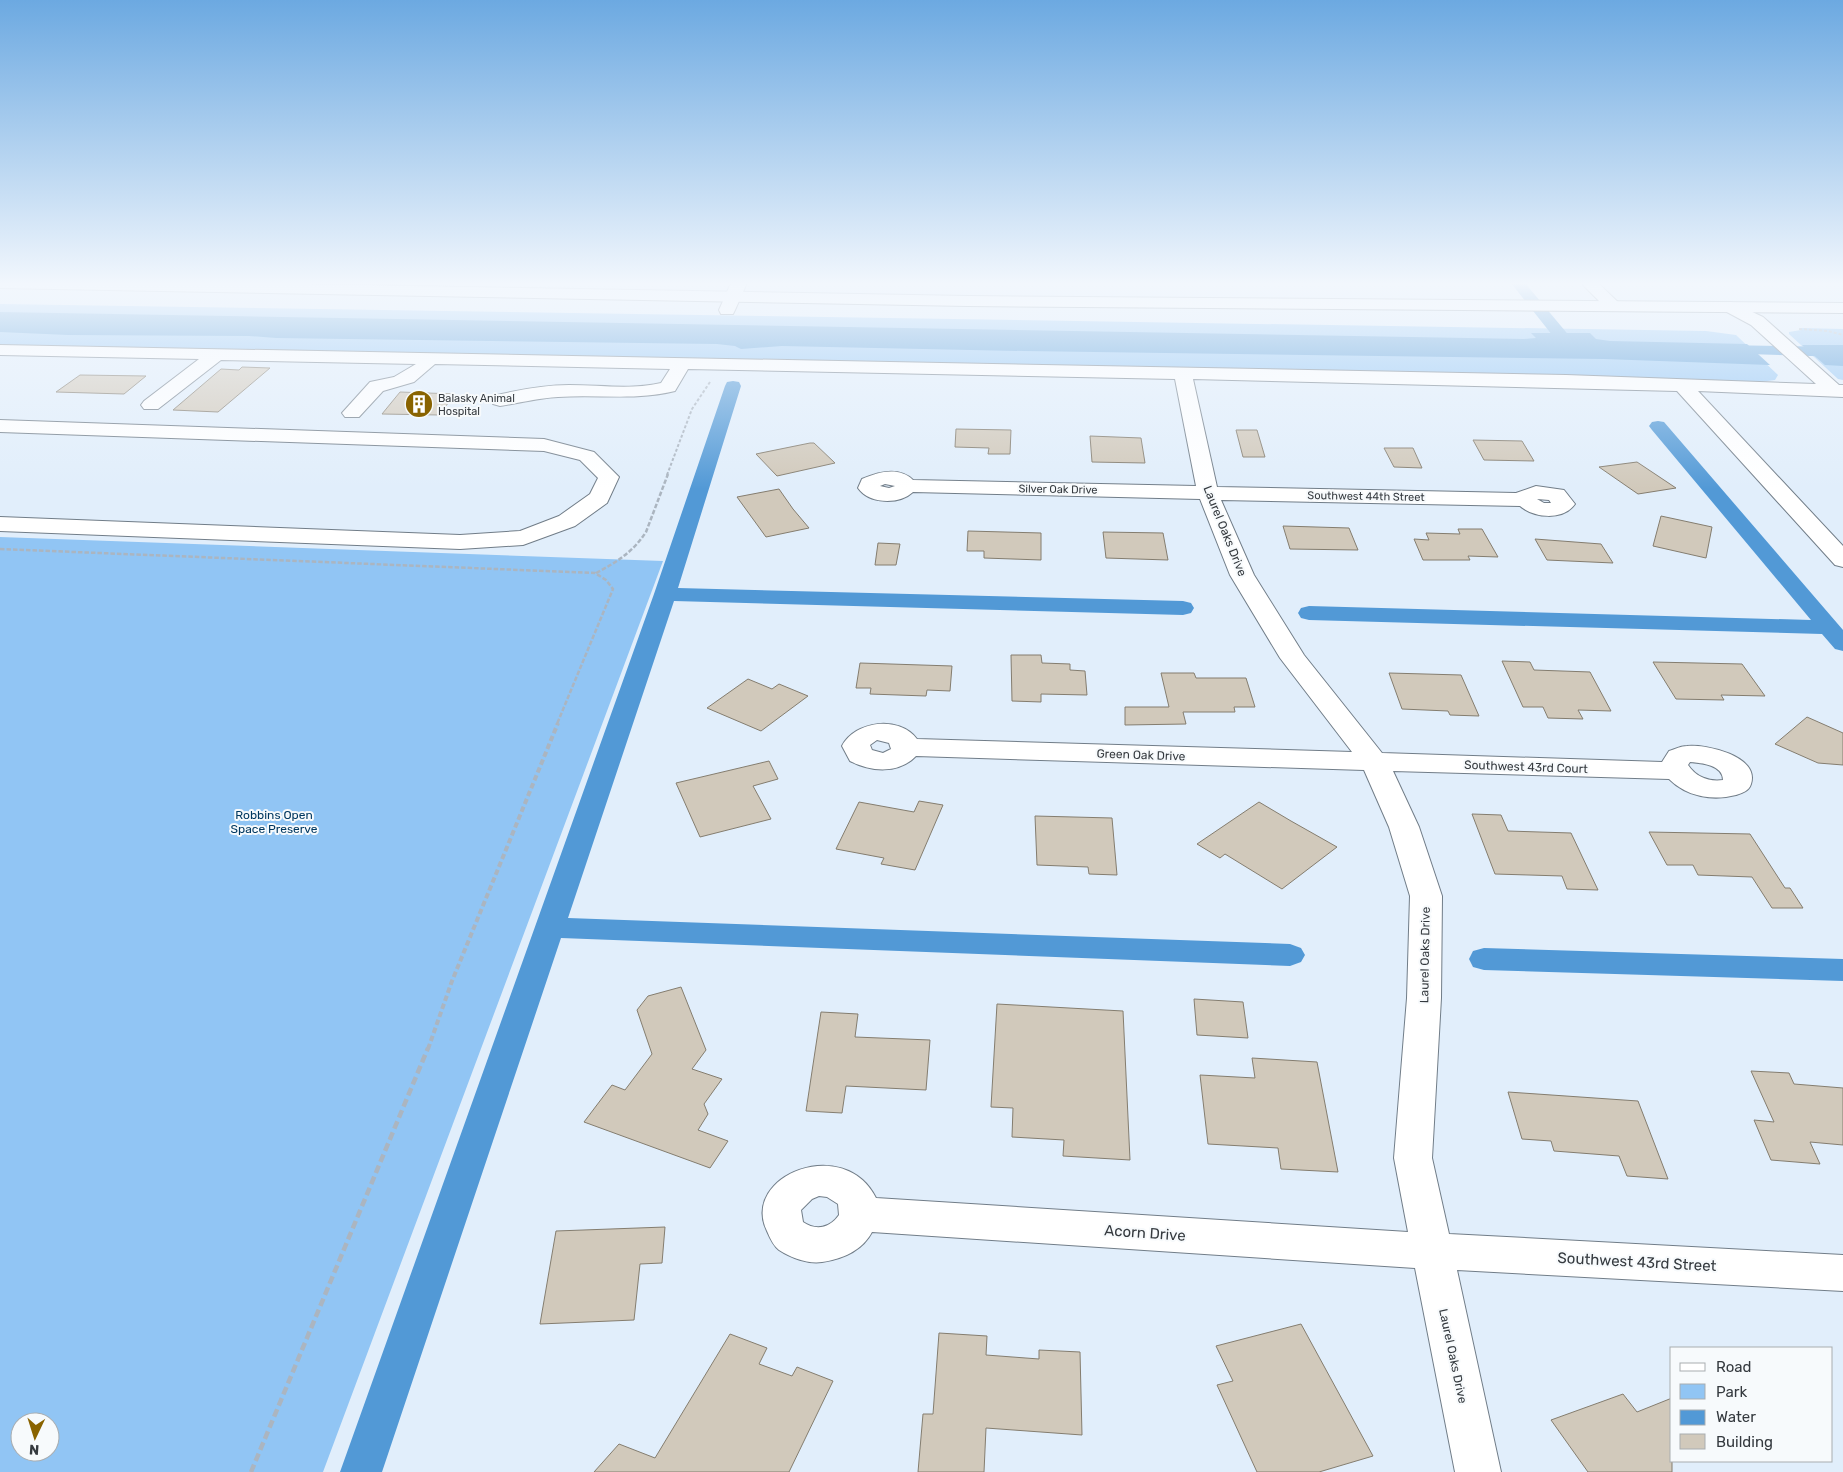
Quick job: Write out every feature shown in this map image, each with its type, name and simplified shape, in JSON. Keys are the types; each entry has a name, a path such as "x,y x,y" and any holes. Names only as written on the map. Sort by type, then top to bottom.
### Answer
{"street":[{"path":"92,352 683,362 1838,390"},
{"path":"1766,352 1807,389"},
{"path":"1790,352 1838,390"},
{"path":"152,405 217,354"},
{"path":"352,413 376,386 399,384 408,380 431,358"},
{"path":"500,400 557,392 631,394 651,392 668,387 683,362"},
{"name":"Laurel Oaks Drive","path":"1183,373 1196,443 1208,493 1242,575 1293,658 1375,763 1404,827 1426,896 1424,998 1413,1158 1478,1472"},
{"path":"1682,385 1843,560"},
{"path":"0,426 544,445 587,456 608,477 600,498 567,521 524,538 460,542 0,524"},
{"name":"Silver Oak Drive","path":"907,486 1208,493"},
{"name":"Southwest 44th Street","path":"1208,493 1524,500"},
{"name":"Green Oak Drive","path":"906,747 1375,763"},
{"name":"Southwest 43rd Court","path":"1375,763 1676,771"},
{"name":"Acorn Drive","path":"859,1214 1431,1252"},
{"name":"Southwest 43rd Street","path":"1431,1252 1843,1273"}],"path":[{"path":"0,549 595,573 623,560 636,550 646,532 692,409 707,388 719,363"},
{"path":"251,1472 434,1035 452,981 613,589 606,580 595,573"}],"green space":[{"path":"268,352 1754,352 1778,375 1775,380 1760,382 1483,373"},
{"path":"1808,352 1843,352 1843,380 1838,379"},
{"name":"Robbins Open Space Preserve","path":"0,537 663,561 323,1472 0,1472"}],"water":[{"path":"1074,352 1755,352 1770,365 1604,359"},
{"path":"1810,352 1843,352 1843,366 1825,365"}],"building":[{"path":"242,367 270,368 218,412 173,410 221,369 239,370"},
{"path":"80,375 146,376 124,394 56,392"},
{"name":"Balasky Animal Hospital","path":"400,392 455,394 439,415 382,414"},
{"path":"956,429 1011,430 1010,454 988,454 989,448 955,447"},
{"path":"1236,430 1257,430 1265,457 1243,457"},
{"path":"1090,436 1141,438 1145,463 1092,462"},
{"path":"1473,440 1522,441 1534,461 1484,460"},
{"path":"814,443 835,463 777,476 756,454"},
{"path":"1384,448 1413,448 1422,468 1394,467"},
{"path":"1637,462 1676,488 1638,494 1599,467"},
{"path":"779,489 809,528 766,537 737,497"},
{"path":"1661,516 1712,527 1706,558 1653,546"},
{"path":"1283,526 1349,528 1358,550 1290,549"},
{"path":"1458,529 1482,529 1498,557 1468,556 1470,560 1423,560 1414,539 1429,540 1426,533 1460,534"},
{"path":"968,531 1041,533 1041,560 984,558 984,551 967,551"},
{"path":"1103,532 1163,533 1168,560 1106,558"},
{"path":"1535,539 1601,544 1613,563 1547,560"},
{"path":"878,543 900,544 896,565 875,565"},
{"path":"1011,655 1041,655 1042,663 1070,664 1070,670 1085,671 1087,695 1041,694 1041,702 1012,701"},
{"path":"1502,661 1530,662 1534,670 1590,672 1611,711 1578,710 1583,719 1548,718 1543,707 1523,707"},
{"path":"1653,662 1742,664 1765,696 1721,695 1724,700 1676,699"},
{"path":"860,663 952,666 950,691 927,690 926,696 870,694 871,688 856,688"},
{"path":"1161,673 1194,673 1196,678 1246,678 1255,707 1234,707 1235,712 1183,712 1186,724 1125,725 1125,707 1169,707"},
{"path":"1389,673 1461,675 1479,716 1450,715 1448,711 1402,709"},
{"path":"748,679 772,689 779,684 808,696 761,731 707,708"},
{"path":"1807,717 1843,733 1843,765 1818,763 1775,744"},
{"path":"769,761 778,779 753,786 771,819 700,837 676,783"},
{"path":"919,801 943,805 915,870 881,864 884,858 836,849 859,802 914,812"},
{"path":"1259,802 1337,847 1282,889 1225,854 1220,858 1197,844"},
{"path":"1472,814 1501,815 1508,831 1571,833 1598,890 1567,889 1562,876 1495,874"},
{"path":"1035,816 1112,818 1117,875 1089,874 1088,867 1037,865"},
{"path":"1649,832 1750,834 1785,888 1790,888 1803,908 1772,908 1752,877 1698,875 1693,865 1667,865"},
{"path":"681,987 706,1050 692,1069 722,1079 704,1104 708,1114 698,1130 728,1141 710,1168 584,1122 612,1085 625,1090 652,1054 637,1010 648,996"},
{"path":"1194,999 1243,1002 1248,1038 1197,1035"},
{"path":"997,1004 1123,1011 1130,1160 1063,1156 1064,1140 1012,1137 1013,1108 991,1107"},
{"path":"821,1012 858,1014 855,1037 930,1040 926,1090 846,1086 842,1113 806,1111"},
{"path":"1252,1058 1317,1062 1338,1172 1281,1169 1278,1148 1208,1144 1200,1075 1255,1078"},
{"path":"1751,1071 1789,1073 1794,1084 1843,1088 1843,1145 1810,1142 1820,1164 1771,1160 1754,1120 1774,1122"},
{"path":"1508,1092 1638,1101 1668,1179 1627,1176 1619,1156 1554,1151 1551,1141 1522,1139"},
{"path":"665,1227 662,1263 640,1264 634,1320 540,1324 556,1231"},
{"path":"1301,1324 1373,1456 1319,1472 1257,1472 1217,1385 1233,1381 1216,1346"},
{"path":"939,1333 987,1336 986,1355 1039,1359 1039,1350 1080,1352 1082,1435 986,1428 984,1472 918,1472 923,1414 933,1414"},
{"path":"730,1334 767,1348 759,1364 792,1376 797,1367 833,1381 789,1472 594,1472 619,1444 655,1458"},
{"path":"1623,1394 1637,1412 1670,1399 1670,1462 1672,1462 1672,1472 1588,1472 1551,1420"}],"waterway":[{"path":"1824,352 1843,352"},
{"path":"665,594 733,386"},
{"path":"1658,426 1843,644"},
{"path":"361,1472 665,594"},
{"path":"665,594 1183,608"},
{"path":"1309,613 1828,627"},
{"path":"550,927 1290,955"},
{"path":"1484,959 1843,970"}],"place":[{"name":"Balasky Animal Hospital","path":"419,404"}]}
